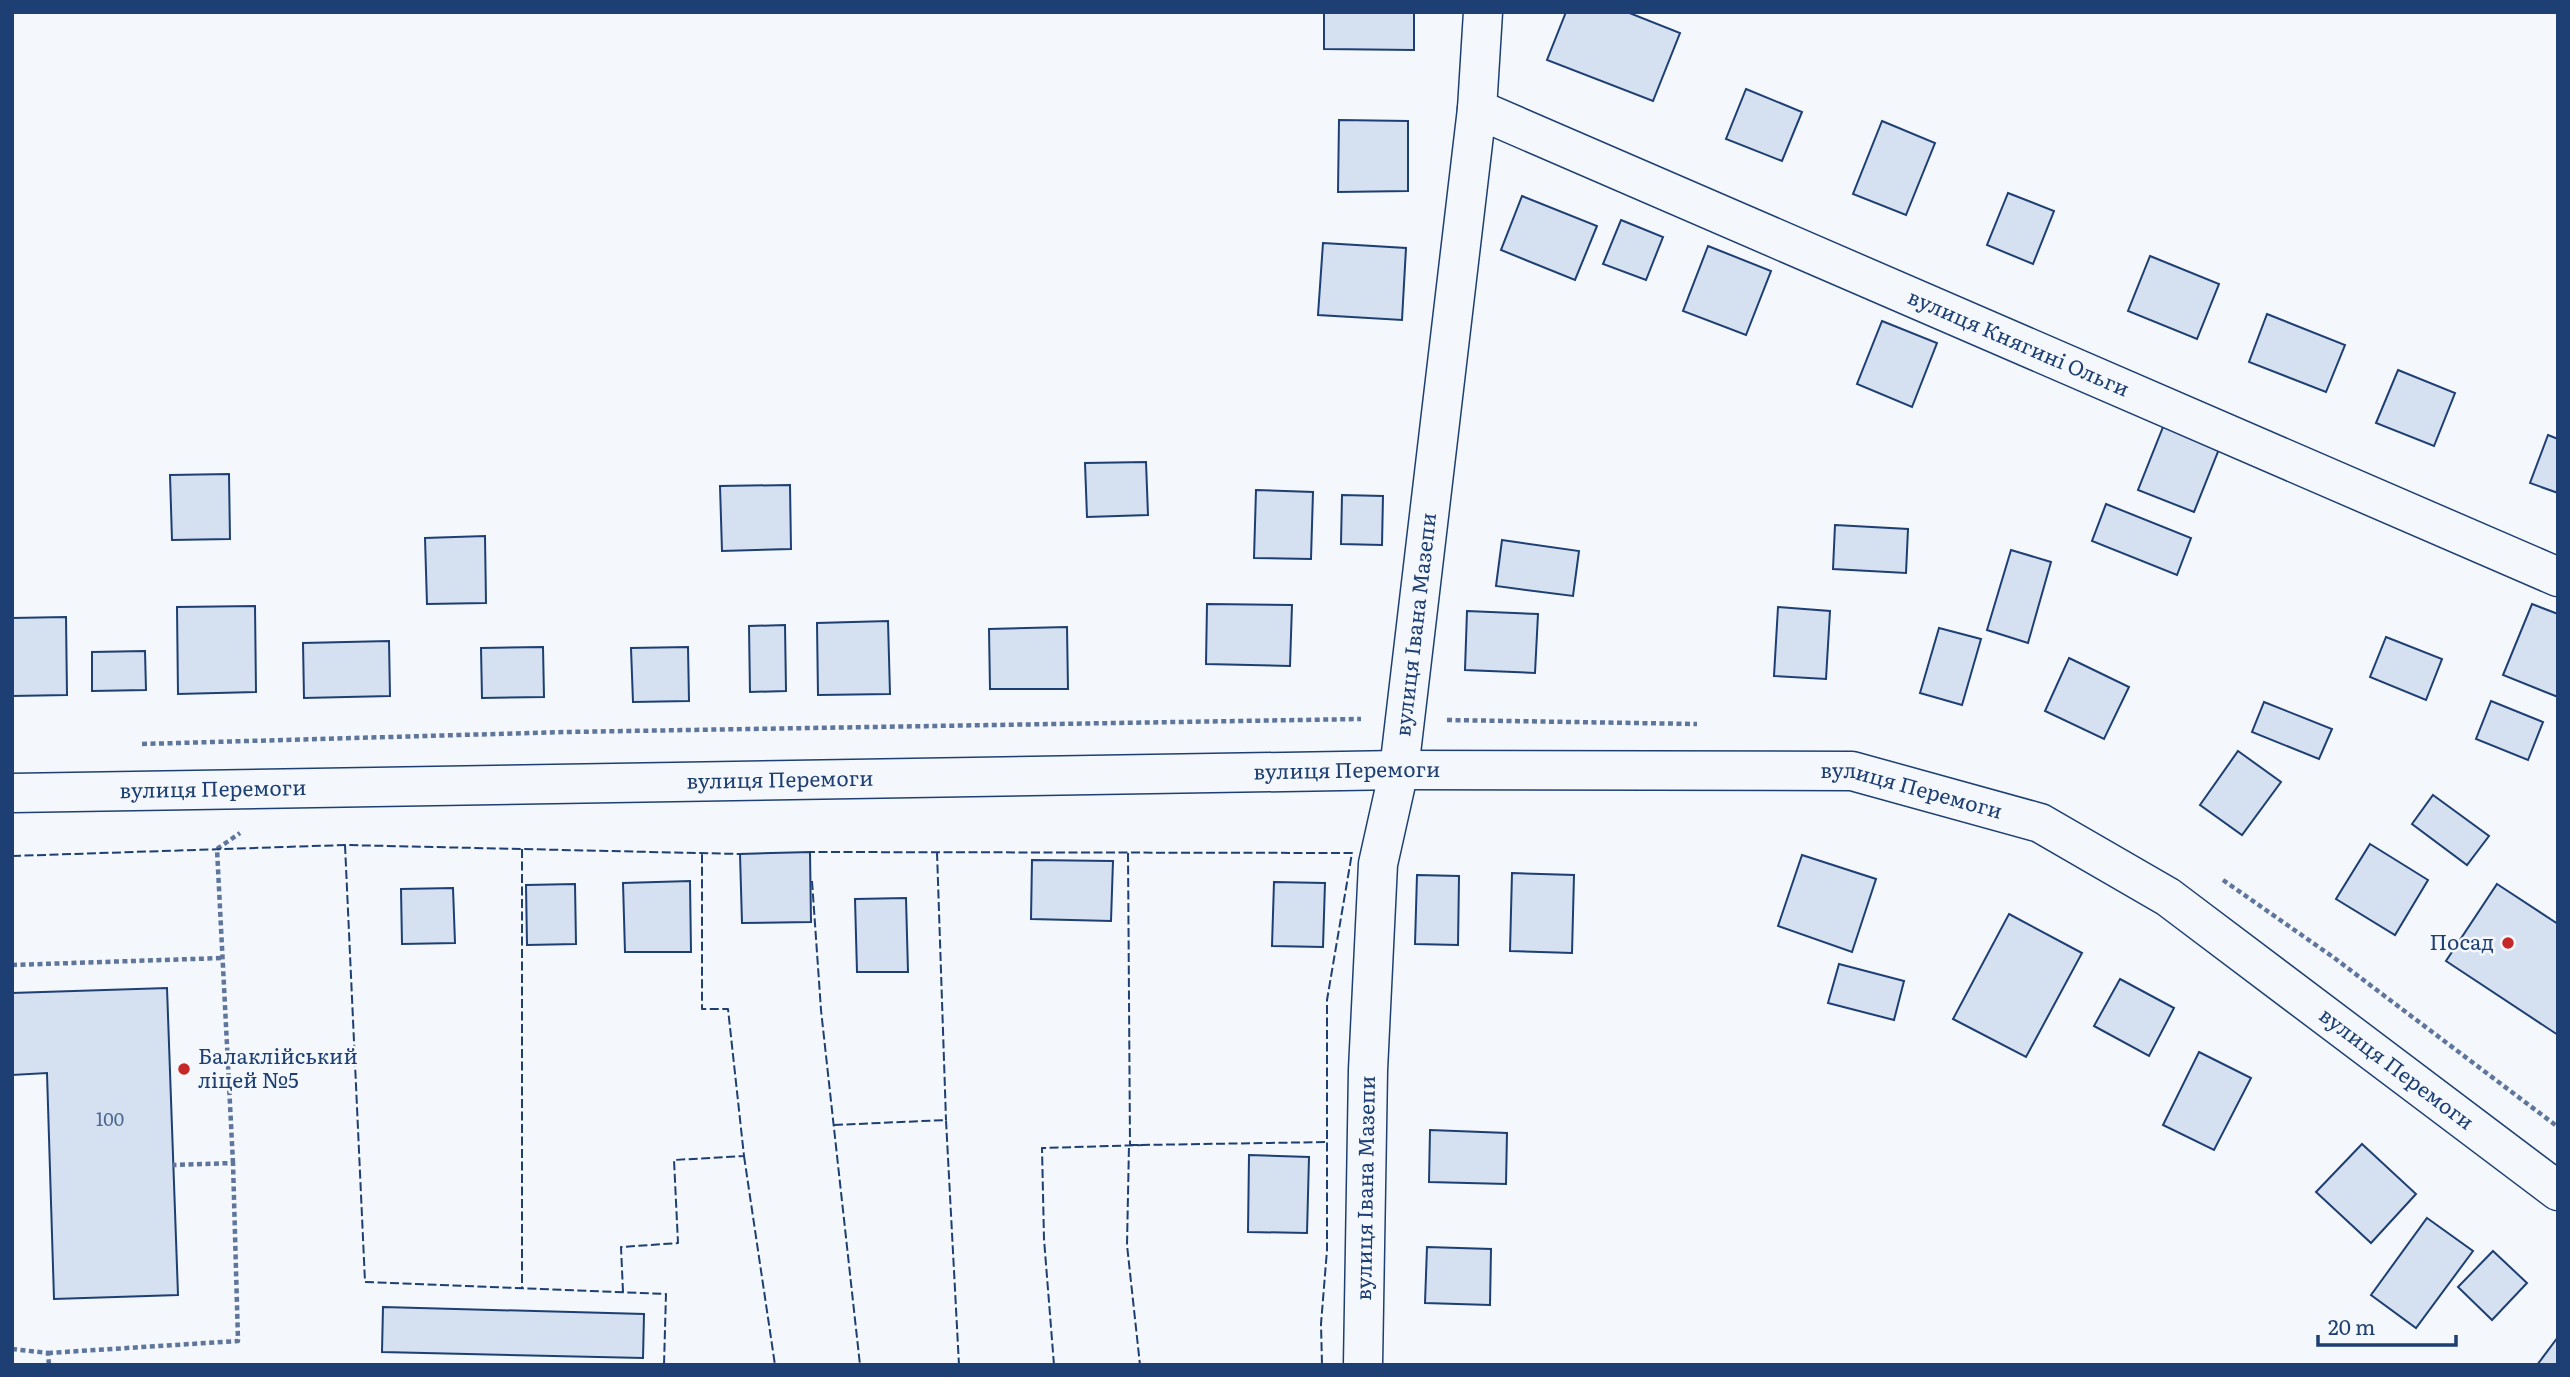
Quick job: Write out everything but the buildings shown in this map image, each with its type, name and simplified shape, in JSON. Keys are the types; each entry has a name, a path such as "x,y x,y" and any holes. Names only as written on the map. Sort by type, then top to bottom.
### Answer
{"main road":[{"name":"вулиця Івана Мазепи","path":"1363,1365 1368,1070 1378,864 1399,770 1477,109 1483,12"},
{"name":"вулиця Княгині Ольги","path":"1477,109 2558,577"},
{"name":"вулиця Перемоги","path":"12,793 1399,770 1852,771 2040,823 2168,897 2558,1191"}],"path":[{"path":"12,1349 48,1353 238,1341 233,1163 217,849 250,826"},
{"path":"12,965 223,958"},
{"path":"173,1165 233,1163"},
{"path":"48,1353 49,1365"}],"fence":[{"path":"345,845 365,1282 666,1294 664,1365"},
{"path":"12,856 345,845 740,854"},
{"path":"522,849 522,1288"},
{"path":"623,1292 621,1247 678,1243 674,1160 744,1156 728,1009 702,1009 702,852"},
{"path":"810,856 810,852 1352,853 1327,1000 1327,1250 1321,1324 1322,1365"},
{"path":"937,852 946,1120"},
{"path":"1128,853 1130,1145"},
{"path":"812,881 821,1010 860,1365"},
{"path":"834,1125 946,1120 959,1365"},
{"path":"1141,1145 1327,1142"},
{"path":"1054,1365 1044,1239 1042,1148 1144,1145 1129,1145 1127,1245 1140,1365"},
{"path":"744,1156 775,1365"}],"place":[{"name":"Посад","path":"2508,943"},
{"name":"Балаклійський ліцей №5","path":"184,1069"}]}
